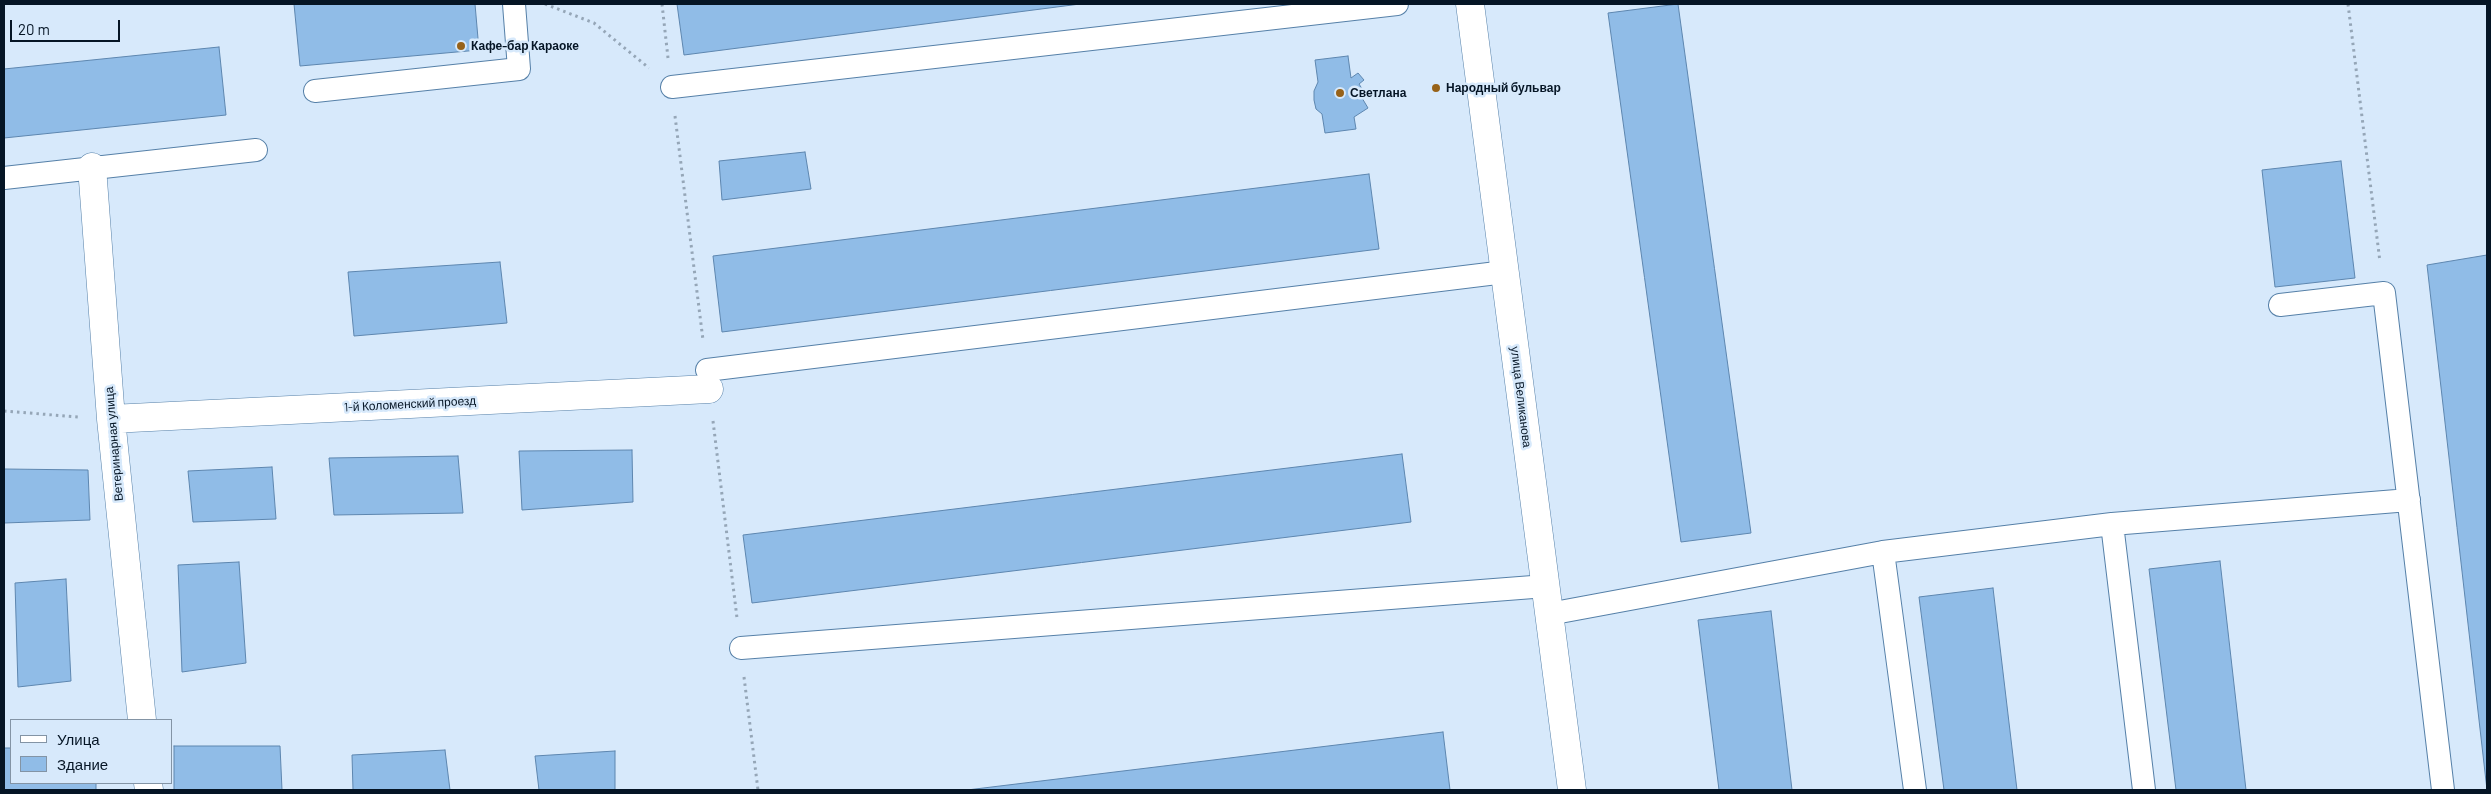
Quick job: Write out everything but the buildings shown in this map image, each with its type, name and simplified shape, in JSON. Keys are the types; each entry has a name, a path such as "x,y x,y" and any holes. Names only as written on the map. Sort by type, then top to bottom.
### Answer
{"street":[{"name":"улица Великанова","path":"1470,4 1572,790"},
{"name":"Ветеринарная улица","path":"92,167 110,419 142,719"},
{"name":"1-й Коломенский проезд","path":"110,419 708,380"}],"lane":[{"path":"315,91 520,69 514,4"},
{"path":"672,87 1398,4"},
{"path":"4,178 256,150"},
{"path":"708,380 1505,272"},
{"path":"2280,305 2384,292 2443,790"},
{"path":"1549,614 1883,552 2112,524 2409,500"},
{"path":"2112,524 2144,790"},
{"path":"1883,552 1915,790"},
{"path":"741,648 1546,586"}],"path":[{"path":"544,4 594,23 672,87"},
{"path":"2348,4 2384,292"},
{"path":"4,411 110,419"}],"place":[{"name":"Кафе-бар Караоке","path":"461,46"},
{"name":"Народный бульвар","path":"1436,88"},
{"name":"Светлана","path":"1340,93"}]}
